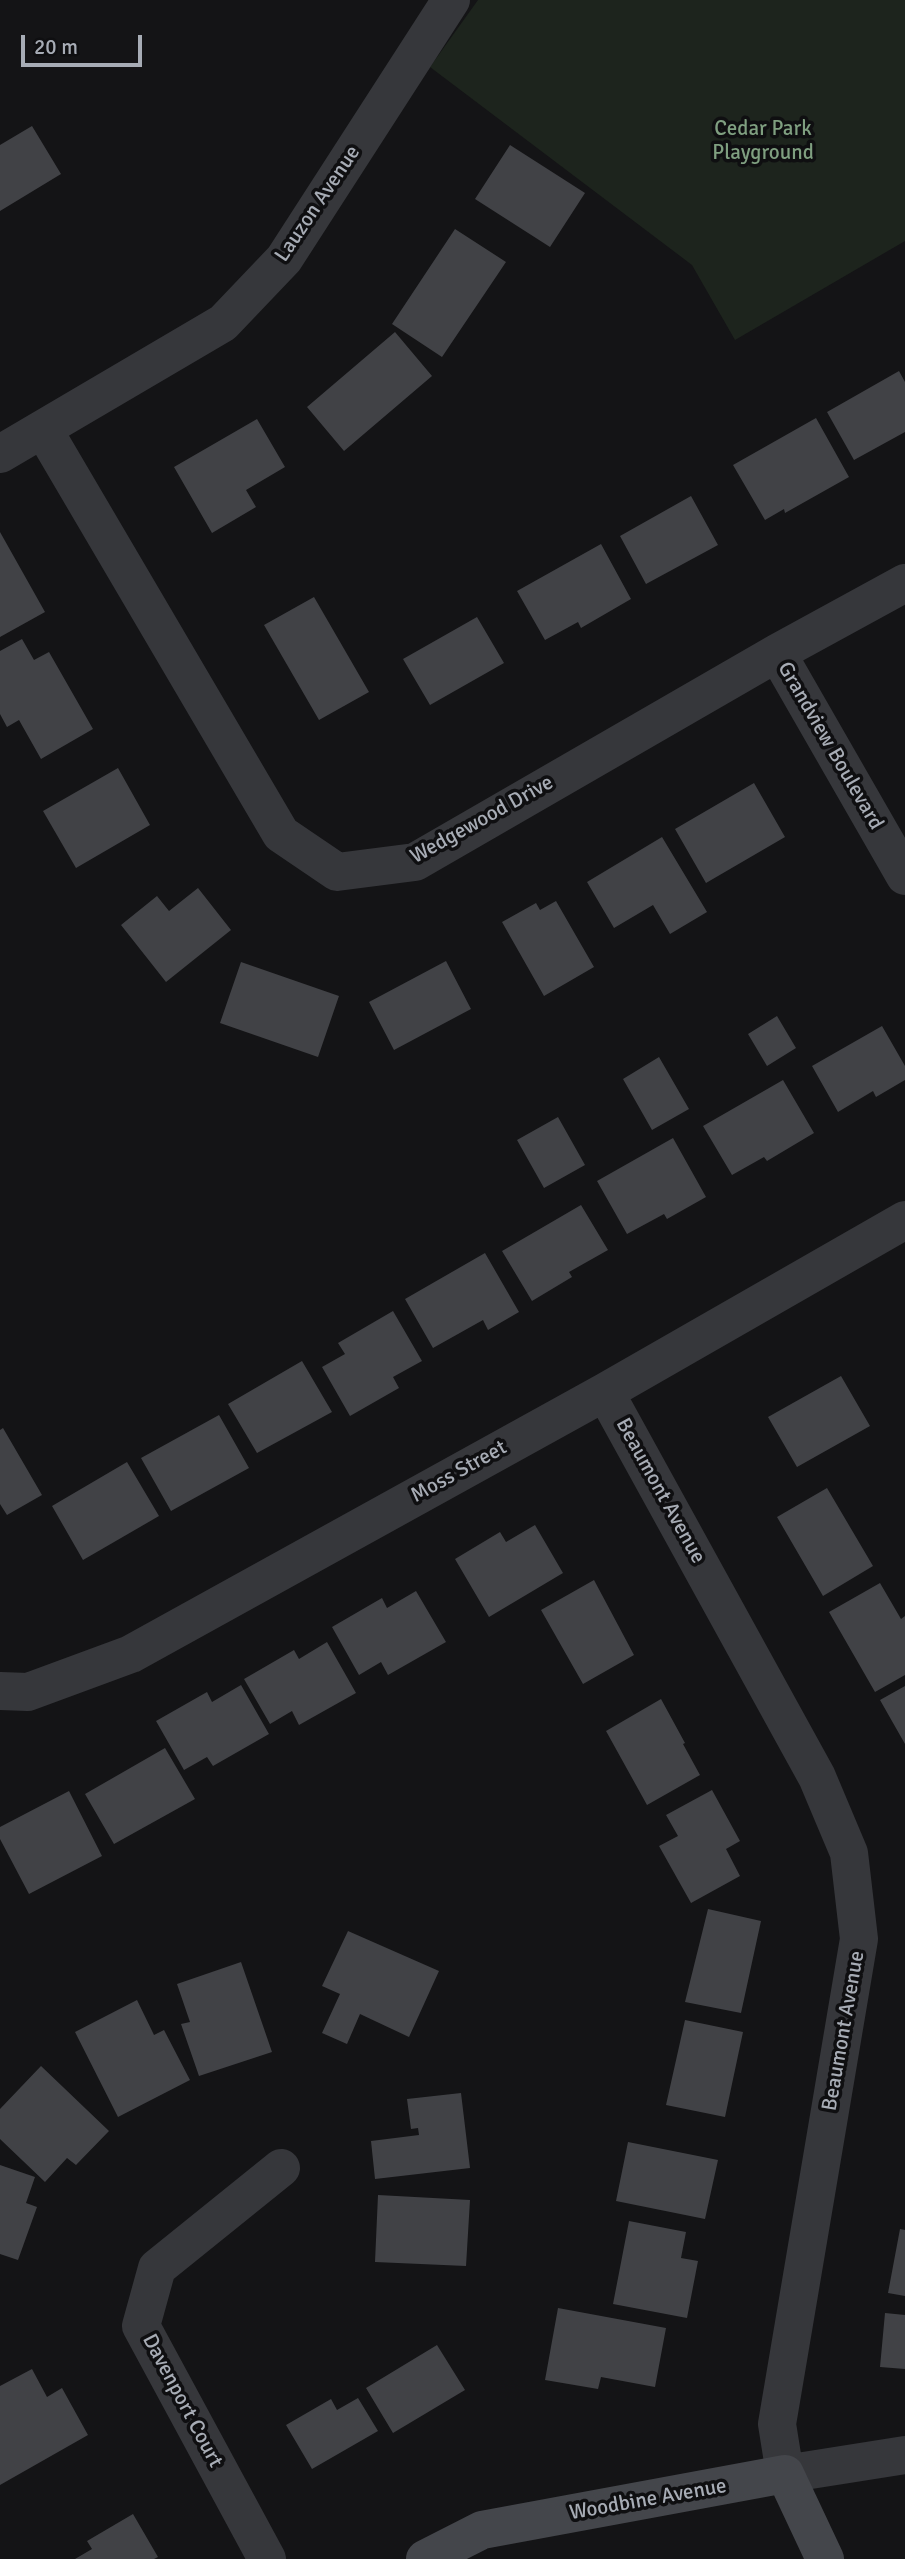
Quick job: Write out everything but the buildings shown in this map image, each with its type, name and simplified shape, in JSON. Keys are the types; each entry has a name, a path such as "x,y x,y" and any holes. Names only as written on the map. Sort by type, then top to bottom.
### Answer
{"street":[{"name":"Lauzon Avenue","path":"0,454 223,323 284,259 451,0"},
{"name":"Wedgewood Drive","path":"43,429 281,834 337,872 415,862 776,653 905,583"},
{"name":"Grandview Boulevard","path":"776,653 905,876"},
{"name":"Moss Street","path":"0,1691 28,1692 131,1654 605,1392 905,1220"},
{"name":"Beaumont Avenue","path":"605,1392 817,1777 849,1853 859,1939 777,2424 785,2474"},
{"name":"Davenport Court","path":"267,2559 141,2326 157,2268 281,2168"},
{"path":"825,2559 785,2474 905,2455"},
{"name":"Woodbine Avenue","path":"425,2559 482,2530 785,2474"}],"green space":[{"name":"Cedar Park Playground","path":"478,0 905,0 905,241 735,340 692,265 430,67"}]}
